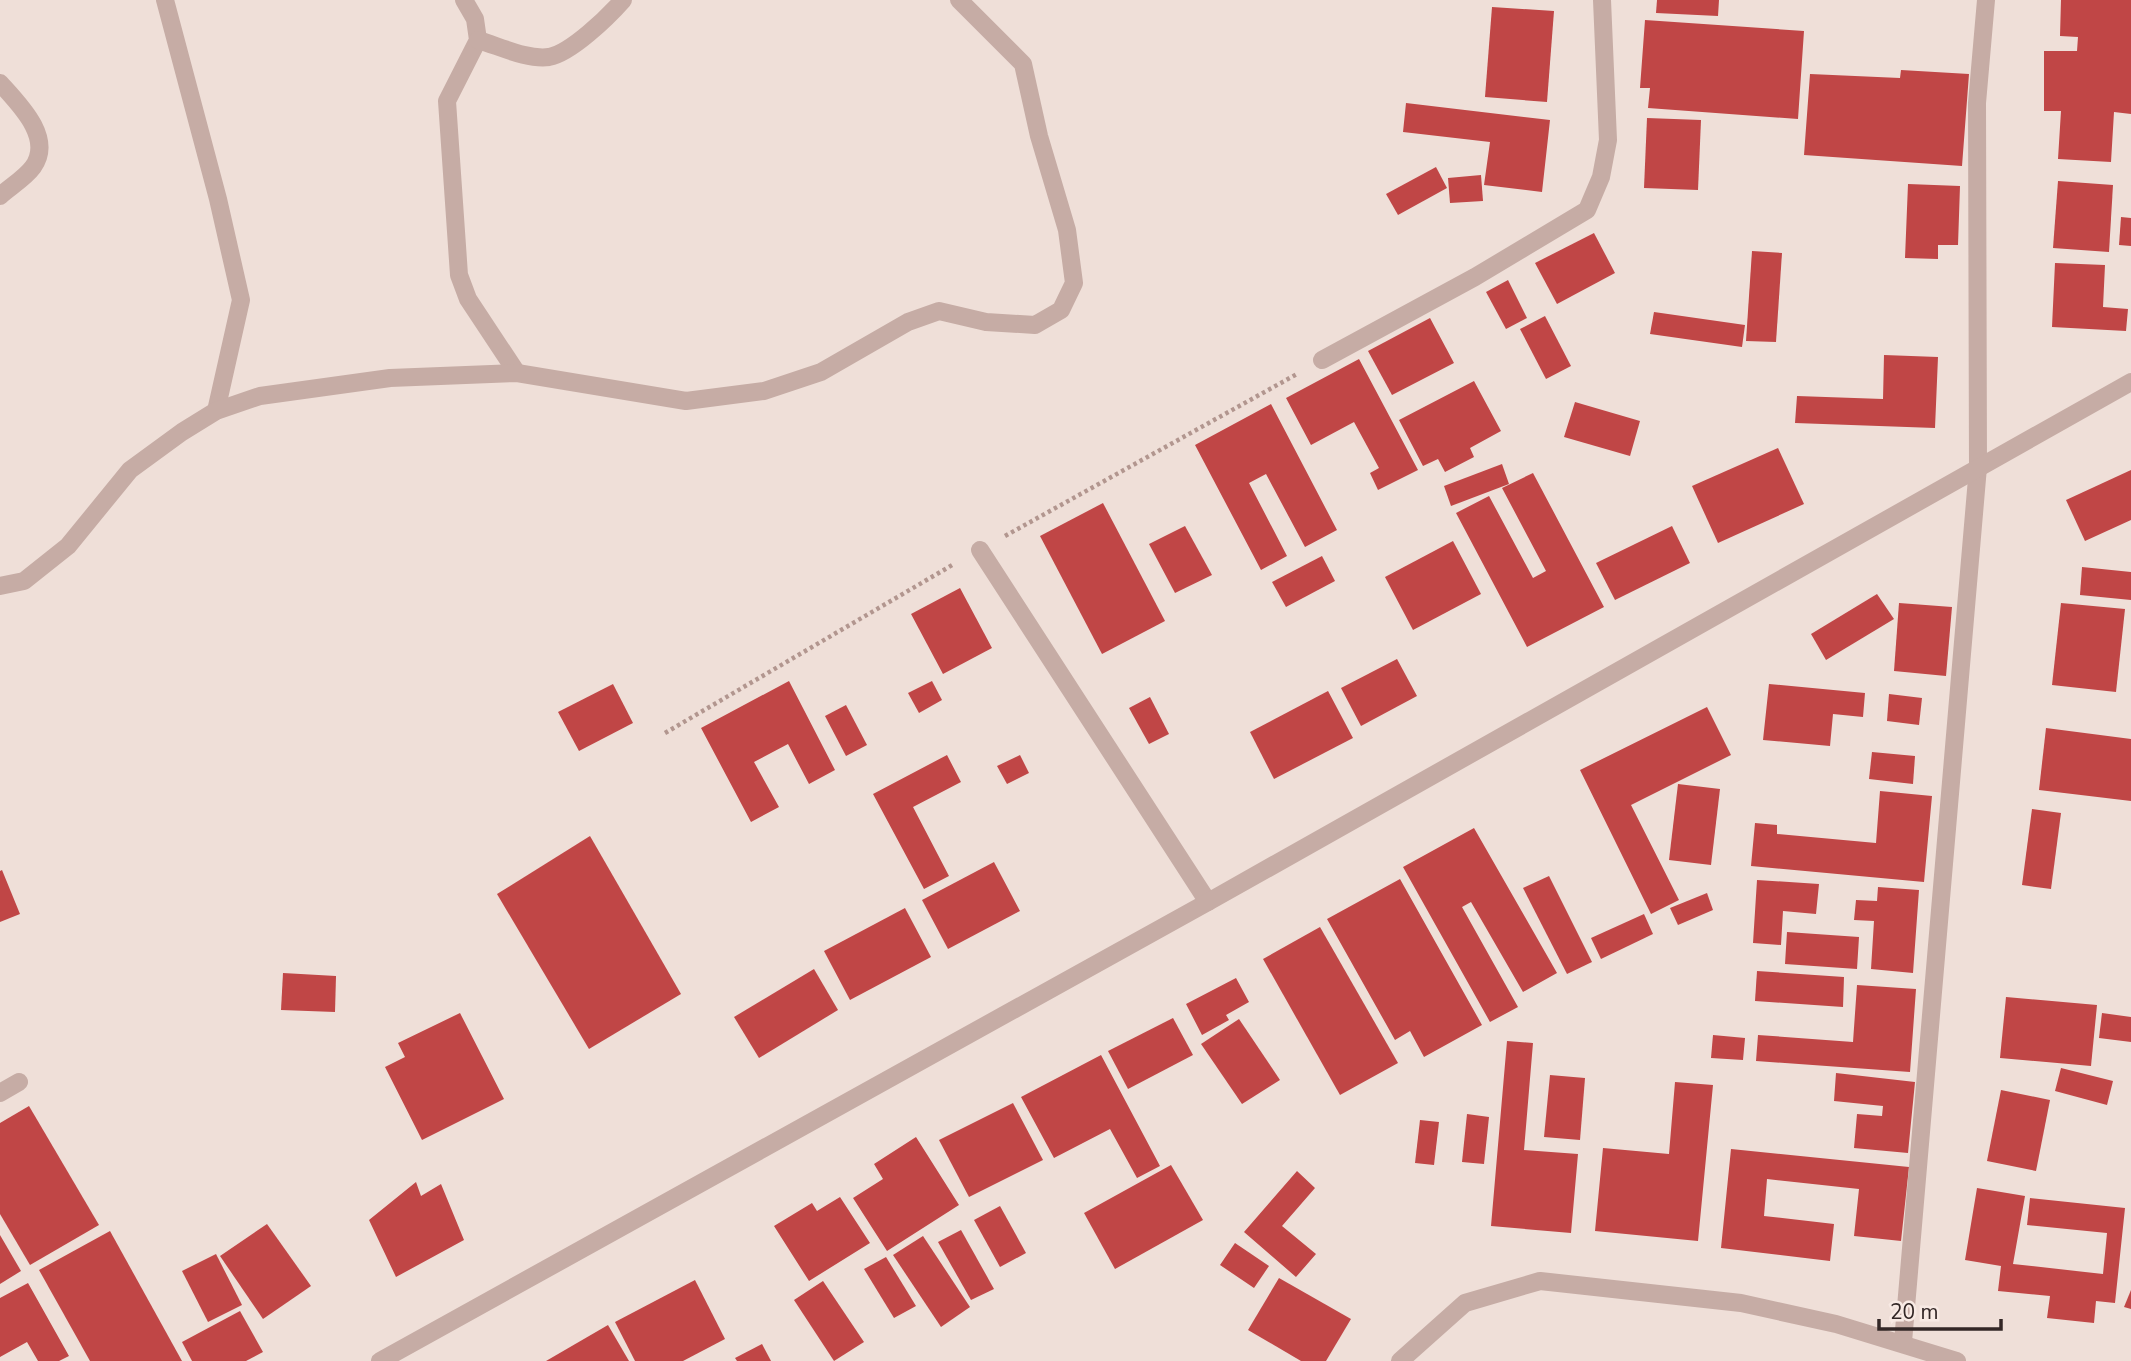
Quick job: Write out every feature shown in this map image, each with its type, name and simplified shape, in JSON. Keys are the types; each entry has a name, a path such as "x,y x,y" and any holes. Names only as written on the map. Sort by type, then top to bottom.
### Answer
{"street":[{"path":"166,0 218,199 241,300 216,411"},
{"path":"464,0 475,19 478,40 469,64 452,86 447,101 459,275 468,299 517,373"},
{"path":"478,40 531,56 550,57 607,18 623,0"},
{"path":"0,586 24,581 68,546 130,470 216,411 261,396 390,378 517,373 686,401 764,391 821,372 908,322 939,311 986,322 1035,325 1061,310 1074,283 1067,230 1039,136 1023,64 959,0"},
{"path":"1322,360 1499,264 1587,210 1601,177 1608,140 1602,0"},
{"path":"1902,1342 1978,467 1977,103 1986,0"},
{"path":"0,83 34,125 40,149 33,167 0,196"},
{"path":"380,1361 1208,902 2131,382"},
{"path":"980,550 1208,902"},
{"path":"0,1093 19,1082"},
{"path":"1400,1361 1465,1303 1540,1280 1741,1303 1902,1342 1957,1361"}],"building":[{"path":"1657,0 1719,0 1718,16 1656,13"},
{"path":"2061,0 2131,0 2131,114 2114,112 2111,162 2058,159 2061,111 2044,111 2044,51 2077,51 2078,37 2060,36"},
{"path":"1492,7 1554,11 1547,102 1485,97"},
{"path":"1645,20 1804,31 1798,119 1648,108 1650,88 1640,88"},
{"path":"1901,70 1969,74 1962,166 1804,155 1810,74 1900,78"},
{"path":"1406,103 1550,120 1542,192 1484,185 1490,142 1403,132"},
{"path":"1647,118 1701,120 1698,190 1644,188"},
{"path":"1436,167 1447,188 1398,215 1386,194"},
{"path":"1481,175 1483,201 1450,203 1448,178"},
{"path":"2058,181 2113,185 2109,252 2053,248"},
{"path":"1908,184 1960,186 1958,245 1938,245 1938,259 1905,258"},
{"path":"2121,217 2131,218 2131,246 2119,245"},
{"path":"1594,233 1615,273 1557,304 1535,263"},
{"path":"1752,251 1782,253 1776,342 1746,341"},
{"path":"2055,263 2105,265 2103,307 2128,309 2126,331 2052,327"},
{"path":"1508,280 1527,318 1506,329 1486,292"},
{"path":"1654,312 1745,325 1742,347 1650,334"},
{"path":"1545,316 1571,366 1546,379 1520,329"},
{"path":"1430,318 1454,363 1392,395 1368,351"},
{"path":"1884,355 1938,357 1935,428 1795,423 1797,396 1883,399"},
{"path":"1359,359 1418,470 1378,490 1370,473 1379,468 1354,422 1311,445 1286,398"},
{"path":"1474,381 1501,431 1470,448 1474,457 1445,472 1438,459 1423,466 1399,420"},
{"path":"1575,402 1640,421 1630,456 1564,437"},
{"path":"1271,404 1337,530 1305,547 1266,474 1249,483 1287,556 1261,570 1195,445"},
{"path":"1778,448 1804,504 1718,543 1692,486"},
{"path":"1502,464 1509,484 1451,506 1444,486"},
{"path":"2131,470 2131,520 2085,541 2066,500"},
{"path":"1533,473 1604,607 1527,647 1456,513 1489,496 1533,578 1546,571 1502,488"},
{"path":"1103,503 1165,621 1102,654 1040,536"},
{"path":"1185,526 1212,575 1175,593 1149,544"},
{"path":"1672,526 1690,563 1615,600 1596,563"},
{"path":"1453,541 1481,594 1413,630 1385,577"},
{"path":"1322,556 1335,581 1286,607 1272,582"},
{"path":"2082,567 2131,572 2131,600 2080,595"},
{"path":"960,588 992,648 943,674 911,614"},
{"path":"1877,594 1894,619 1826,660 1811,634"},
{"path":"1899,603 1952,607 1946,676 1894,671"},
{"path":"2061,603 2125,609 2116,692 2052,685"},
{"path":"1397,659 1417,696 1361,726 1341,688"},
{"path":"789,681 835,770 809,784 788,744 754,762 779,807 751,822 701,728"},
{"path":"932,681 942,700 919,713 908,693"},
{"path":"613,684 633,723 579,751 558,712"},
{"path":"1769,684 1865,693 1863,717 1833,714 1830,746 1763,740"},
{"path":"1328,691 1353,738 1274,779 1250,732"},
{"path":"1889,694 1922,698 1919,725 1887,721"},
{"path":"1150,697 1169,734 1149,744 1129,708"},
{"path":"846,705 867,745 846,756 825,716"},
{"path":"1707,707 1731,755 1631,805 1679,900 1651,914 1580,770"},
{"path":"2046,728 2131,739 2131,801 2039,790"},
{"path":"1872,752 1915,756 1913,784 1869,779"},
{"path":"947,755 961,782 913,807 949,876 924,889 873,794"},
{"path":"1020,755 1029,773 1007,784 997,766"},
{"path":"1678,784 1720,789 1711,865 1669,860"},
{"path":"1880,791 1932,796 1924,882 1751,866 1755,823 1777,825 1777,834 1876,843"},
{"path":"2032,809 2061,813 2051,889 2022,885"},
{"path":"1474,828 1557,973 1523,992 1471,902 1462,907 1518,1007 1490,1022 1403,867"},
{"path":"590,836 681,994 589,1049 497,894"},
{"path":"994,862 1020,911 948,949 922,900"},
{"path":"2,870 20,914 0,922 0,871"},
{"path":"1549,876 1592,962 1567,974 1523,888"},
{"path":"1400,879 1482,1025 1424,1057 1410,1031 1395,1040 1327,919"},
{"path":"1757,880 1819,884 1816,914 1783,911 1781,945 1753,943"},
{"path":"1878,887 1919,890 1913,973 1871,969 1874,921 1854,920 1856,900 1877,901"},
{"path":"1707,893 1713,910 1678,925 1670,908"},
{"path":"905,908 931,957 850,1000 824,951"},
{"path":"1644,914 1653,934 1601,959 1591,938"},
{"path":"1320,927 1398,1063 1340,1095 1263,959"},
{"path":"1787,932 1859,937 1857,969 1785,964"},
{"path":"814,969 838,1010 759,1058 734,1017"},
{"path":"1757,971 1844,977 1843,1007 1755,1001"},
{"path":"283,973 336,976 335,1012 281,1010"},
{"path":"1236,978 1249,1002 1226,1015 1229,1020 1202,1035 1186,1004"},
{"path":"1857,985 1916,989 1910,1072 1756,1061 1758,1035 1853,1042"},
{"path":"2006,997 2097,1005 2091,1066 2000,1058"},
{"path":"460,1013 504,1099 422,1140 385,1067 405,1057 398,1043"},
{"path":"2102,1013 2131,1017 2131,1042 2099,1038"},
{"path":"1173,1018 1193,1055 1128,1089 1108,1051"},
{"path":"1239,1019 1280,1080 1242,1104 1201,1044"},
{"path":"1713,1035 1745,1038 1743,1060 1711,1058"},
{"path":"1507,1041 1533,1043 1524,1150 1578,1154 1571,1233 1491,1226"},
{"path":"1101,1055 1160,1166 1137,1178 1110,1129 1054,1158 1021,1097"},
{"path":"2061,1068 2113,1081 2107,1105 2055,1091"},
{"path":"1836,1073 1915,1082 1908,1153 1854,1148 1857,1114 1882,1116 1883,1106 1834,1101"},
{"path":"1550,1075 1585,1078 1580,1140 1544,1137"},
{"path":"1675,1082 1713,1085 1698,1241 1595,1231 1603,1148 1669,1154"},
{"path":"2001,1090 2050,1100 2036,1171 1987,1161"},
{"path":"1013,1103 1043,1160 969,1197 939,1140"},
{"path":"29,1106 99,1225 30,1265 0,1214 0,1123"},
{"path":"1467,1114 1489,1117 1484,1164 1462,1162"},
{"path":"1420,1120 1439,1122 1434,1165 1415,1163"},
{"path":"916,1137 959,1205 887,1251 853,1198 883,1179 874,1164"},
{"path":"1731,1149 1909,1167 1901,1241 1854,1236 1859,1189 1767,1179 1764,1216 1834,1224 1830,1261 1721,1248"},
{"path":"1171,1165 1203,1220 1115,1269 1084,1213"},
{"path":"1297,1171 1315,1188 1282,1226 1316,1254 1296,1277 1244,1232"},
{"path":"416,1182 421,1196 441,1184 464,1240 396,1277 369,1220"},
{"path":"1977,1188 2025,1196 2013,1264 2103,1274 2107,1233 2027,1225 2030,1198 2125,1208 2115,1303 2096,1301 2094,1323 2047,1318 2050,1296 1998,1291 2001,1266 1965,1260"},
{"path":"840,1197 870,1243 809,1281 774,1226 812,1203 817,1211"},
{"path":"1000,1206 1026,1253 1000,1267 974,1220"},
{"path":"267,1224 311,1286 263,1319 220,1256"},
{"path":"961,1230 994,1289 971,1300 938,1242"},
{"path":"110,1231 182,1361 90,1361 39,1270"},
{"path":"0,1235 21,1271 0,1284"},
{"path":"923,1236 970,1307 941,1327 893,1255"},
{"path":"1235,1243 1269,1266 1254,1288 1220,1265"},
{"path":"216,1254 242,1305 208,1322 182,1271"},
{"path":"886,1257 916,1306 894,1318 864,1269"},
{"path":"1279,1278 1351,1319 1326,1361 1301,1361 1248,1330"},
{"path":"695,1280 725,1339 683,1361 635,1361 615,1322"},
{"path":"823,1281 864,1342 834,1361 794,1300"},
{"path":"28,1283 69,1356 59,1361 38,1361 27,1342 0,1357 0,1298"},
{"path":"2131,1290 2131,1309 2124,1307"},
{"path":"240,1311 263,1352 246,1361 192,1361 182,1342"},
{"path":"608,1325 629,1361 546,1361"},
{"path":"762,1344 771,1361 737,1361 735,1358"}]}
